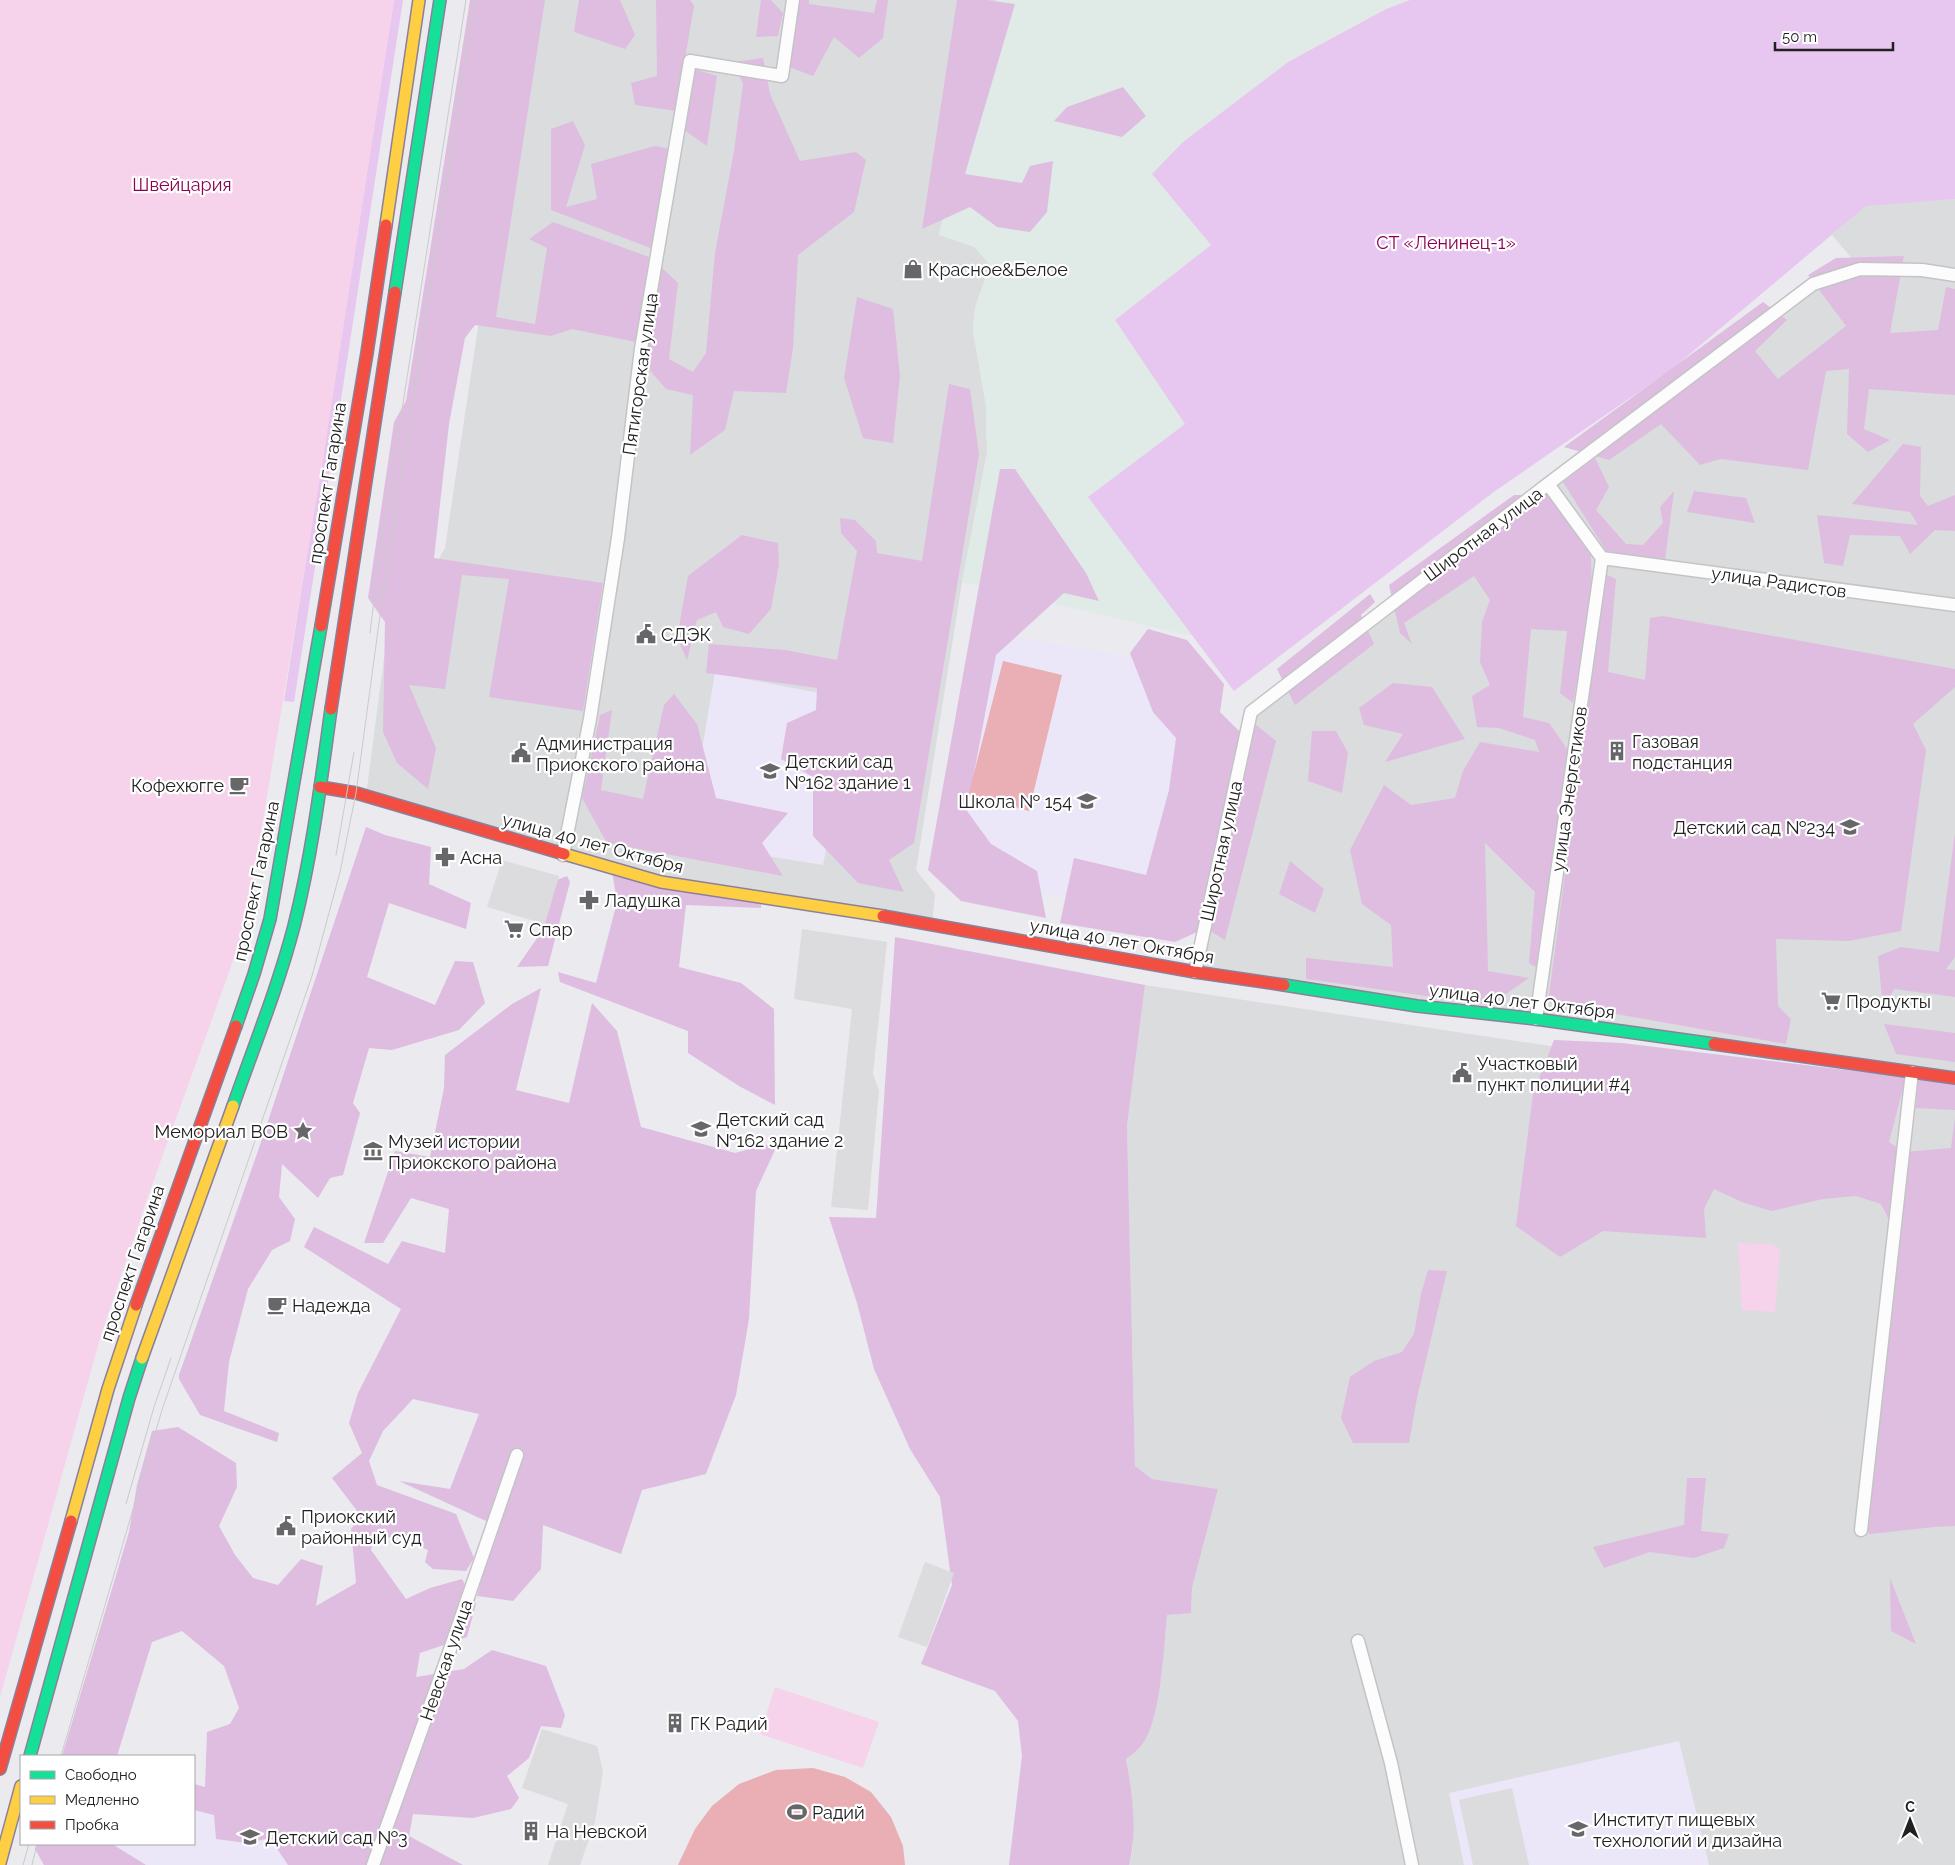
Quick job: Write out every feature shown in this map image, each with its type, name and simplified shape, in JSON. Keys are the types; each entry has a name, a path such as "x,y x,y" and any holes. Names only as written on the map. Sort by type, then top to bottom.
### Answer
{"main road":[{"name":"проспект Гагарина","path":"30,1755 146,1342 278,980 294,926 307,785 366,353 419,0"},
{"name":"проспект Гагарина","path":"0,1769 102,1408 125,1335 254,974 307,785 336,670 440,0"},
{"name":"улица 40 лет Октября","path":"307,785 356,793 563,855 661,882 880,915 1195,972 1417,1006 1536,1019 1955,1078"},
{"path":"0,1863 20,1790"}],"street":[{"name":"Пятигорская улица","path":"563,855 590,719 622,511 641,349 690,61 782,76 793,0"},
{"name":"Широтная улица","path":"1195,972 1251,712 1813,284 1860,268 1922,270 1955,274"},
{"path":"1548,484 1602,558"},
{"name":"улица Радистов","path":"1602,558 1955,605"},
{"name":"улица Энергетиков","path":"1536,1019 1602,558"},
{"path":"1861,1530 1912,1072"},
{"name":"Невская улица","path":"373,1865 517,1455"},
{"path":"1358,1641 1391,1763 1412,1865"}],"shaded area":[{"path":"470,0 545,0 496,317 535,324 547,248 529,239 553,222 649,257 636,342 572,329 551,336 475,325 465,338 449,424 434,558 603,583 583,711 489,697 509,579 462,575 445,689 409,685 436,748 428,789 397,763 383,732 385,622 368,598 394,422 406,401"},
{"path":"527,0 997,0 939,235 975,247 990,265 975,308 973,331 986,405 987,453 962,582 916,870 935,894 932,924 661,882 366,796 384,658 445,548"},
{"path":"579,0 620,0 635,35 625,49 574,32"},
{"path":"656,0 690,0 694,6 676,111 635,105 631,83 657,76"},
{"path":"761,0 771,0 783,13 778,36 756,37"},
{"path":"797,0 809,0 809,4 874,13 877,0 888,0 883,38 859,58 834,37 813,76 789,67"},
{"path":"957,0 987,0 1015,4 965,174 1022,183 1030,166 1053,161 1047,212 1030,232 997,227 970,207 922,229"},
{"path":"997,0 1410,0 1385,9 1288,62 1183,142 1211,245 1115,320 1185,424 1089,497 1192,636 962,582 987,453 986,405 973,331 975,308 990,265 975,247 939,235"},
{"path":"763,58 770,94 800,161 856,152 866,160 854,212 798,255 793,348 786,393 734,391 725,430 690,455 693,395 666,389 645,365 661,267 678,283 669,359 693,372 706,353 715,253 734,151 743,84 733,62"},
{"path":"694,69 717,76 707,146 680,127"},
{"path":"1123,87 1146,116 1122,137 1054,121 1067,107"},
{"path":"573,121 585,145 566,207 597,199 591,164 655,146 671,149 653,249 551,210 551,129"},
{"path":"1955,199 1955,1078 1195,972 1251,712 1813,284 1860,268 1832,235 1866,205"},
{"path":"1904,256 1890,333 1938,330 1946,287 1955,289 1955,395 1869,389 1864,429 1890,440 1868,452 1847,434 1849,369 1826,371 1808,470 1721,459 1700,465 1661,424 1609,460 1564,447 1763,302 1787,320 1755,351 1778,379 1846,326 1808,275 1836,258"},
{"path":"857,297 893,309 900,376 893,443 863,438 844,378"},
{"path":"949,384 970,389 979,454 914,843 889,860 904,892 858,883 813,836 813,777 781,759 787,723 816,710 817,688 706,673 709,644 785,650 837,660 857,551 841,533 840,518 855,520 876,541 877,553 922,561"},
{"path":"1903,444 1921,447 1920,496 1928,506 1955,495 1955,531 1935,530 1910,554 1900,536 1850,535 1843,566 1824,563 1817,515 1918,525 1910,512 1852,504"},
{"path":"1595,458 1609,487 1596,510 1626,544 1643,545 1663,523 1660,507 1674,491 1665,560 1607,552 1563,482"},
{"path":"1000,469 1015,469 1086,573 1099,601 1064,593 996,655 967,811 991,844 1037,871 1046,918 961,901 928,870"},
{"path":"1694,491 1746,498 1755,523 1687,512"},
{"path":"1514,495 1549,495 1591,555 1592,596 1573,703 1560,693 1567,631 1531,629 1523,717 1549,723 1570,753 1537,968 1529,963 1535,892 1485,843 1488,971 1529,978 1490,1005 1306,979 1306,958 1393,967 1391,925 1362,904 1350,850 1384,785 1411,805 1455,798 1463,771 1480,742 1539,752 1535,740 1499,728 1477,727 1472,696 1490,685 1480,662 1482,622 1490,600 1474,576 1404,623 1412,644 1400,633 1389,585"},
{"path":"742,535 778,543 779,564 771,609 749,634 723,627 716,612 697,620 687,660 677,638 688,576"},
{"path":"1605,574 1616,579 1608,672 1645,680 1650,618 1663,616 1955,669 1955,687 1913,724 1926,750 1901,931 1848,941 1776,939 1778,1006 1791,1019 1786,1044 1548,1002"},
{"path":"1370,594 1375,602 1361,615 1374,644 1295,705 1277,669"},
{"path":"1148,629 1187,640 1224,684 1220,712 1240,732 1197,932 1175,942 1060,923 1074,858 1146,875 1169,790 1176,738 1153,712 1130,653"},
{"name":"Школа № 154","path":"993,633 1179,666 1181,927 950,870"},
{"path":"1003,661 1062,675 1029,811 968,796"},
{"name":"Детский сад №162 здание 1","path":"715,673 856,700 823,865 686,843"},
{"path":"1393,683 1432,687 1465,739 1385,762 1403,734 1364,725 1359,708"},
{"path":"674,694 697,724 716,798 788,813 762,843 783,876 607,843 582,798 600,715 612,710 601,790 643,799 664,705"},
{"path":"1255,724 1276,741 1225,940 1210,931"},
{"path":"1312,731 1336,731 1348,753 1342,793 1308,781"},
{"path":"366,827 385,835 431,847 429,884 471,903 466,929 389,903 367,977 435,1005 455,961 473,962 485,1003 459,1030 392,1050 369,1048 353,1103 360,1113 343,1175 330,1178 318,1198 282,1164 279,1197 295,1219 290,1241 272,1250 248,1289 229,1362 224,1411 279,1433 277,1442 200,1415 179,1379 179,1375 259,1148"},
{"path":"1955,833 1955,957 1946,969 1955,970 1955,997 1894,989 1883,1009 1878,956 1901,947 1939,952"},
{"path":"502,860 559,876 545,924 487,907"},
{"path":"1290,861 1324,889 1315,913 1279,894"},
{"path":"612,871 761,902 761,908 686,905 679,967 741,983 774,1009 775,1105 739,1086 688,1053 688,1031 560,982 558,972 596,983 617,902"},
{"path":"567,876 570,882 548,966 517,967 542,931 529,891"},
{"path":"802,929 887,942 873,1074 879,1091 868,1210 831,1207 852,1009 794,999"},
{"path":"895,937 1145,985 1127,1126 1135,1466 1152,1479 1218,1489 1192,1588 1191,1613 1167,1615 1163,1664 1153,1720 1148,1735 1141,1746 1126,1759 1134,1825 1129,1865 1009,1865 1022,1756 1018,1721 995,1691 921,1664 952,1585 940,1497 910,1449 874,1369 857,1303 829,1217 876,1218"},
{"path":"1145,985 1550,1046 1955,1097 1955,1865 1129,1865 1133,1848 1133,1812 1126,1759 1141,1746 1161,1679 1167,1615 1191,1612 1192,1588 1218,1489 1152,1479 1135,1466 1127,1126"},
{"path":"541,988 516,1090 569,1103 592,1003 617,1031 641,1127 735,1153 779,1141 756,1191 749,1319 736,1395 706,1474 642,1490 621,1554 543,1525 541,1569 513,1601 477,1596 497,1526 399,1481 450,1489 479,1414 413,1399 383,1431 369,1461 377,1485 456,1514 474,1558 466,1571 433,1569 425,1562 428,1550 395,1537 373,1539 371,1550 406,1599 430,1588 462,1579 476,1604 467,1637 420,1653 416,1677 464,1669 492,1650 546,1666 565,1715 561,1728 541,1726 529,1758 507,1776 519,1798 511,1809 473,1818 413,1814 409,1836 463,1865 288,1865 270,1838 247,1843 216,1839 214,1815 195,1810 195,1784 205,1787 207,1732 230,1724 239,1708 224,1666 182,1631 152,1642 117,1755 62,1755 129,1532 137,1485 152,1431 178,1427 236,1463 237,1487 219,1526 235,1555 253,1578 278,1585 301,1559 323,1566 316,1606 356,1583 351,1529 361,1516 332,1478 362,1453 349,1423 358,1393 401,1309 304,1247 314,1227 388,1264 402,1241 445,1253 449,1209 411,1198 383,1243 364,1243 395,1151 430,1157 444,1088 445,1055 512,1004"},
{"path":"1884,1024 1955,1033 1955,1062 1896,1054"},
{"path":"1554,1040 1622,1043 1906,1077 1889,1142 1904,1152 1951,1148 1955,1118 1955,1526 1870,1534 1858,1523 1890,1222 1881,1204 1856,1196 1823,1199 1771,1211 1742,1202 1714,1189 1704,1209 1706,1238 1603,1231 1560,1257 1516,1226 1533,1094"},
{"path":"1918,1079 1955,1084 1955,1110 1916,1108"},
{"path":"1428,1270 1447,1271 1417,1398 1409,1443 1353,1443 1341,1418 1350,1377 1374,1361 1402,1352 1414,1334 1421,1294"},
{"path":"1727,1404 1852,1418 1841,1521 1717,1530"},
{"path":"1687,1478 1706,1478 1701,1531 1729,1534 1724,1548 1694,1558 1650,1552 1604,1568 1593,1547 1684,1525"},
{"path":"925,1562 954,1573 927,1647 898,1637"},
{"path":"1890,1578 1916,1644 1891,1631"},
{"path":"542,1729 597,1746 603,1771 595,1822 580,1865 548,1865 568,1804 522,1788"},
{"name":"Институт пищевых технологий и дизайна","path":"1679,1741 1709,1865 1464,1865 1449,1793"},
{"name":"Радий","path":"813,1768 845,1777 871,1792 891,1817 903,1846 905,1865 678,1865 695,1829 712,1806 739,1784 776,1770"},
{"path":"1512,1788 1529,1865 1473,1865 1459,1800"},
{"name":"Детский сад №3","path":"195,1799 307,1831 299,1865 70,1865 76,1845 195,1845"},
{"path":"37,1845 114,1845 146,1865 44,1865 35,1849"}],"green space":[{"name":"Швейцария","path":"0,0 394,0 322,466 245,928 148,1196 101,1335 0,1697"},
{"path":"394,0 403,0 294,702 284,701"},
{"name":"СТ «Ленинец-1»","path":"1410,0 1955,0 1955,199 1866,206 1672,369 1495,491 1234,691 1088,497 1185,424 1115,320 1211,245 1152,174 1183,142 1288,62 1386,9"},
{"path":"1738,1243 1772,1244 1780,1249 1775,1312 1742,1310"},
{"path":"775,1687 879,1722 863,1768 760,1734"}],"tram line":[{"path":"370,633 380,551 466,0"},
{"path":"61,1755 162,1410 312,976 340,872 356,793 386,571 475,0"},
{"path":"336,855 354,752"},
{"path":"126,1504 154,1407 171,1358"},
{"path":"23,1865 29,1845"},
{"path":"32,1865 37,1845"}],"traffic: fast":[{"path":"395,292 440,0"},
{"path":"236,1026 270,919 321,626"},
{"path":"233,1106 273,994 294,926 311,845 331,709"},
{"path":"1284,985 1417,1006 1536,1019 1714,1044"},
{"path":"30,1755 129,1398 142,1358"}],"traffic: slow":[{"path":"386,225 419,0"},
{"path":"564,854 661,882 883,916"},
{"path":"142,1358 233,1106"},
{"path":"71,1521 108,1389 136,1305"},
{"path":"0,1863 20,1790"}],"traffic: jam":[{"path":"321,626 367,353 386,225"},
{"path":"331,709 395,292"},
{"path":"320,787 356,793 564,854"},
{"path":"883,916 1195,972 1284,985"},
{"path":"136,1305 236,1026"},
{"path":"1714,1044 1955,1078"},
{"path":"0,1769 71,1521"}],"place":[{"name":"Красное&Белое","path":"913,269"},
{"name":"СДЭК","path":"646,634"},
{"name":"Газовая подстанция","path":"1617,751"},
{"name":"Администрация Приокского района","path":"521,753"},
{"name":"Детский сад №162 здание 1","path":"770,771"},
{"name":"Кофехюгге","path":"239,785"},
{"name":"Школа № 154","path":"1087,801"},
{"name":"Детский сад №234","path":"1850,827"},
{"name":"Асна","path":"445,857"},
{"name":"Ладушка","path":"589,900"},
{"name":"Спар","path":"514,929"},
{"name":"Продукты","path":"1831,1001"},
{"name":"Участковый пункт полиции #4","path":"1462,1073"},
{"name":"Детский сад №162 здание 2","path":"701,1129"},
{"name":"Мемориал ВОВ","path":"303,1131"},
{"name":"Музей истории Приокского района","path":"373,1151"},
{"name":"Надежда","path":"277,1305"},
{"name":"Приокский районный суд","path":"286,1526"},
{"name":"ГК Радий","path":"675,1723"},
{"name":"Радий","path":"797,1812"},
{"name":"Институт пищевых технологий и дизайна","path":"1578,1829"},
{"name":"На Невской","path":"531,1831"},
{"name":"Детский сад №3","path":"250,1837"}]}
